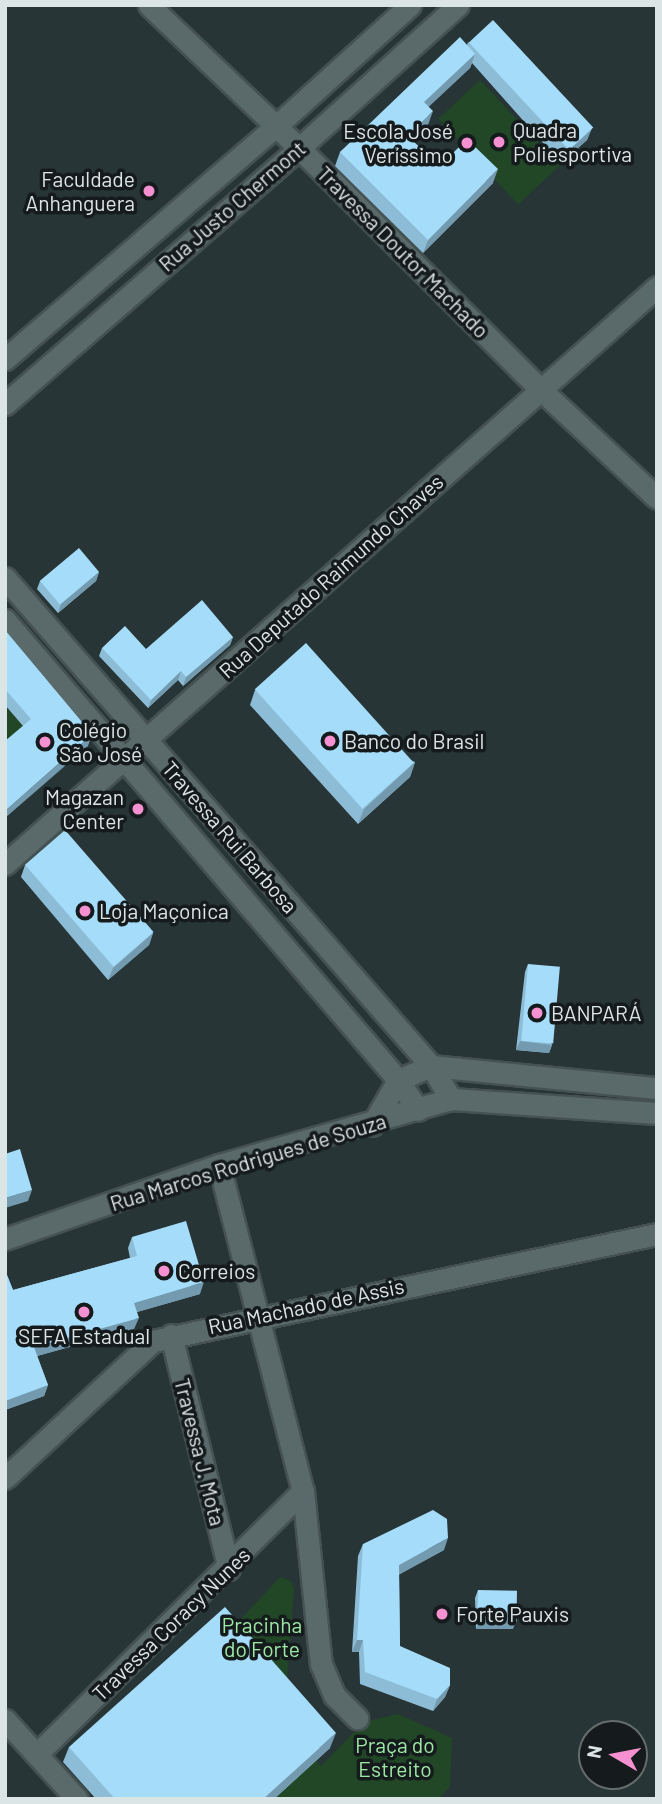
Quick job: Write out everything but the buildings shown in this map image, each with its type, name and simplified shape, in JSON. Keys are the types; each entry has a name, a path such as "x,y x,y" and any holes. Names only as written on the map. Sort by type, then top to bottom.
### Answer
{"street":[{"name":"Travessa Doutor Machado","path":"149,5 299,148 540,388 657,498"},
{"name":"Rua Justo Chermont","path":"5,359 275,127 410,5"},
{"name":"Rua Justo Chermont","path":"5,404 299,148 458,5"},
{"name":"Rua Deputado Raimundo Chaves","path":"5,864 147,742 540,388 657,287"},
{"name":"Travessa Rui Barbosa","path":"5,578 430,1066 451,1099"},
{"name":"Travessa Rui Barbosa","path":"5,620 122,761 398,1080 418,1110"},
{"path":"372,1125 398,1080 430,1066 657,1088"},
{"path":"451,1099 657,1113"},
{"name":"Rua Marcos Rodrigues de Souza","path":"5,1239 219,1166 372,1125 451,1099"},
{"path":"219,1166 303,1492 321,1664 334,1695 357,1718"},
{"name":"Rua Machado de Assis","path":"5,1478 143,1346 171,1335 656,1229"},
{"name":"Travessa J. Mota","path":"171,1335 229,1569"},
{"name":"Travessa Coracy Nunes","path":"37,1754 229,1569 303,1492"},
{"path":"5,1720 77,1799"}],"green space":[{"name":"Quadra Poliesportiva","path":"480,80 560,166 518,204 438,119"},
{"path":"5,705 27,730 5,749"},
{"name":"Pracinha do Forte","path":"280,1577 291,1581 294,1589 285,1703 225,1636"},
{"name":"Praça do Estreito","path":"398,1714 452,1738 450,1787 438,1799 233,1799 286,1730 321,1766 364,1722"}],"place":[{"name":"Quadra Poliesportiva","path":"499,142"},
{"name":"Escola José Veríssimo","path":"467,143"},
{"name":"Faculdade Anhanguera","path":"149,191"},
{"name":"Banco do Brasil","path":"330,741"},
{"name":"Colégio São José","path":"45,742"},
{"name":"Magazan Center","path":"138,809"},
{"name":"Loja Maçonica","path":"85,911"},
{"name":"BANPARÁ","path":"537,1013"},
{"name":"Correios","path":"164,1271"},
{"name":"SEFA Estadual","path":"84,1312"},
{"name":"Forte Pauxis","path":"442,1614"}]}
